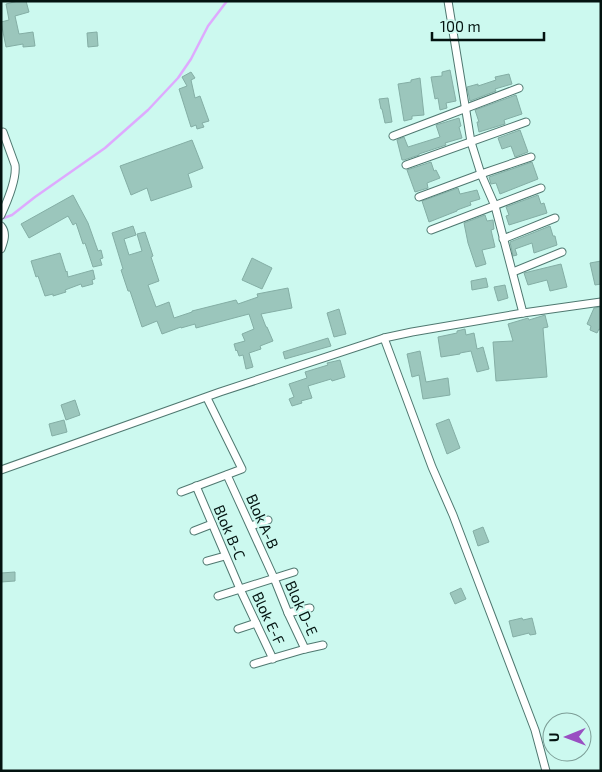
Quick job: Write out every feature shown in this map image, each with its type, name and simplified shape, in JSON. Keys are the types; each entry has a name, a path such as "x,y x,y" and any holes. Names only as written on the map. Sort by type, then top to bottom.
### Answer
{"street":[{"path":"448,1 471,142 504,239 522,313"},
{"path":"392,136 519,88"},
{"path":"406,165 526,122"},
{"path":"1,215 10,194 16,170 3,132"},
{"path":"419,198 531,157"},
{"path":"431,230 541,188"},
{"path":"504,239 555,218"},
{"path":"1,226 4,229 5,238 1,248"},
{"path":"513,272 562,252"},
{"path":"1,470 272,375 384,338 522,313 601,302"},
{"path":"384,338 432,467 453,515 535,730 546,771"},
{"path":"181,492 242,469 207,398"},
{"name":"Blok A-B","path":"228,475 274,578"},
{"name":"Blok B-C","path":"196,486 240,589"},
{"path":"251,526 268,520"},
{"path":"194,531 212,524"},
{"path":"206,562 225,556"},
{"path":"218,596 294,572"},
{"name":"Blok D-E","path":"274,578 305,649"},
{"name":"Blok E-F","path":"240,589 273,659"},
{"path":"288,613 310,608"},
{"path":"238,629 256,623"},
{"path":"254,664 305,649 323,646"}],"building":[{"path":"26,1 29,12 15,16 19,34 33,32 35,46 23,47 23,44 6,47 1,22 9,20 6,4"},
{"path":"97,32 98,46 88,47 87,33"},
{"path":"450,70 456,101 446,103 447,108 440,110 438,98 435,99 431,77 442,76 442,72"},
{"path":"191,72 195,78 191,80 195,98 200,96 209,121 202,123 204,127 197,129 196,125 191,127 179,89 187,86 182,77"},
{"path":"509,74 512,84 495,89 496,91 470,101 467,87 478,84 478,86 496,80 495,77"},
{"path":"420,78 424,115 412,116 412,119 404,121 398,84"},
{"path":"516,95 522,114 504,120 505,124 479,132 477,122 479,122 475,110"},
{"path":"388,98 392,122 385,123 379,99"},
{"path":"459,118 462,138 402,160 397,140 404,137 408,147 440,137 436,125"},
{"path":"520,130 528,152 515,157 511,146 502,149 498,138"},
{"path":"192,140 203,168 188,174 192,187 151,201 147,188 131,195 120,166"},
{"path":"431,162 434,171 436,170 440,178 427,183 428,188 415,192 407,170"},
{"path":"532,162 538,179 500,194 496,183 491,184 489,177"},
{"path":"458,188 460,194 477,190 480,199 470,202 471,205 429,222 422,201"},
{"path":"73,195 88,223 98,251 101,250 103,258 100,259 102,265 93,267 76,223 73,225 68,216 29,238 21,224"},
{"path":"538,195 541,204 544,203 547,213 509,225 506,216 509,215 506,207"},
{"path":"485,215 487,221 493,220 494,229 491,230 495,247 482,250 486,264 476,267 464,223"},
{"path":"133,226 136,235 124,239 129,255 142,251 137,234 145,232 159,281 148,285 156,307 169,302 174,318 192,311 236,300 238,304 258,297 257,294 288,288 292,308 261,314 273,341 260,346 261,349 249,353 253,367 246,369 243,355 239,356 234,344 245,341 242,334 254,329 249,314 196,328 195,324 181,327 162,334 157,321 142,327 121,270 123,269 112,233"},
{"path":"550,226 557,245 534,253 532,243 515,249 517,255 513,256 510,242"},
{"path":"60,253 68,277 93,270 95,279 92,280 93,284 82,287 81,284 65,290 66,292 45,296 31,261"},
{"path":"252,258 272,268 262,289 242,280"},
{"path":"601,261 601,284 595,285 590,263"},
{"path":"561,264 567,287 550,291 547,280 528,285 524,273"},
{"path":"486,278 488,287 472,290 471,281"},
{"path":"505,285 508,298 498,301 494,287"},
{"path":"601,307 601,330 599,329 597,333 590,330 591,326 587,324 594,308"},
{"path":"339,309 346,334 334,337 327,313"},
{"path":"545,315 548,327 543,328 547,377 496,381 493,342 513,341 508,324"},
{"path":"465,329 466,335 474,333 477,349 483,347 489,369 477,372 471,351 441,357 438,337 457,333 457,331"},
{"path":"328,338 331,346 285,359 283,352"},
{"path":"420,351 426,382 448,378 450,395 423,399 419,375 412,377 407,354"},
{"path":"340,360 345,377 308,386 312,398 292,406 289,399 294,397 289,384 307,378 305,372"},
{"path":"75,400 80,415 66,420 61,405"},
{"path":"449,419 460,448 447,454 436,424"},
{"path":"64,420 67,432 52,436 49,424"},
{"path":"483,527 489,542 478,546 473,531"},
{"path":"15,572 15,581 1,582 1,573"},
{"path":"461,588 466,599 455,604 450,593"},
{"path":"522,618 523,620 532,618 536,634 530,635 529,633 513,637 509,621"}],"waterway":[{"path":"1,219 12,215 105,148 148,110 178,78 191,59 208,26 227,1"}]}
